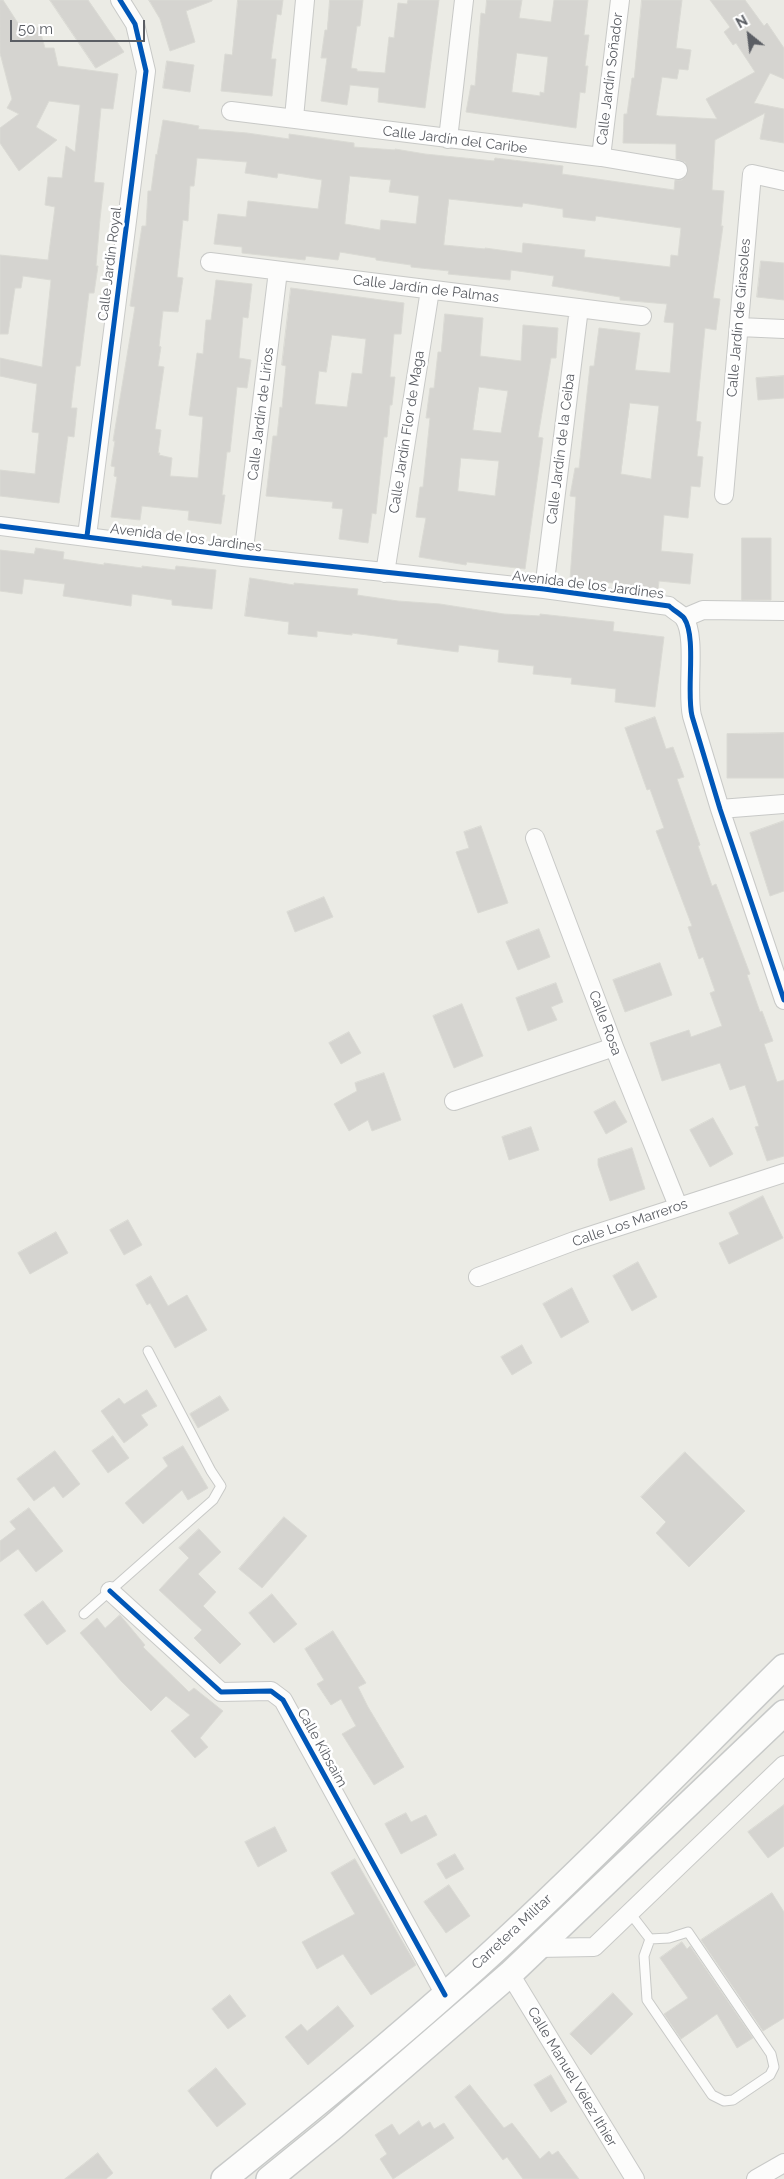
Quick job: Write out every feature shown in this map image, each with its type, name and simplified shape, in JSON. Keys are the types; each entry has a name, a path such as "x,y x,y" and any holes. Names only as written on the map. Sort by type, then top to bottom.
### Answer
{"main road":[{"name":"Carretera Militar","path":"224,2179 316,2105 446,1995 510,1936 784,1667"},
{"name":"Carretera Militar","path":"269,2179 333,2127 510,1974 783,1721"}],"street":[{"name":"Calle Jardín Royal","path":"87,536 146,71 135,24 120,0"},
{"path":"294,118 305,0"},
{"path":"448,140 464,0"},
{"name":"Calle Jardín Soñador","path":"601,158 620,0"},
{"name":"Calle Jardín del Caribe","path":"231,111 601,158 678,170"},
{"name":"Calle Jardín de Girasoles","path":"724,495 752,174 784,180"},
{"name":"Calle Jardín de Palmas","path":"210,262 642,316"},
{"name":"Calle Jardín de Lirios","path":"244,557 278,271"},
{"name":"Calle Jardín Flor de Maga","path":"385,573 430,290"},
{"name":"Calle Jardín de la Ceiba","path":"544,589 579,308"},
{"path":"738,327 784,329"},
{"name":"Avenida de los Jardines","path":"0,526 244,557 544,589 669,606 684,618"},
{"path":"784,611 703,610 684,618 690,633 689,704 720,809 784,1000"},
{"path":"720,809 784,804"},
{"name":"Calle Rosa","path":"535,838 614,1047 678,1206"},
{"path":"454,1101 614,1047"},
{"name":"Calle Los Marreros","path":"478,1277 678,1206 784,1173"},
{"name":"Calle Kibsaim","path":"110,1591 221,1692 271,1691 283,1700 446,1995"},
{"path":"538,1948 594,1947 784,1765"},
{"name":"Calle Manuel Vélez Ithier","path":"510,1974 635,2179"},
{"path":"756,2179 784,2163"}],"lane":[{"path":"84,1614 213,1500 221,1486 211,1471 148,1351"},
{"path":"630,1914 650,1939"},
{"path":"688,1932 771,2054 774,2067 770,2075 733,2100 724,2101 712,2095 647,2000 644,1956 650,1939 668,1938 688,1932"}],"building":[{"path":"0,0 3,0 23,31 39,27 45,48 54,48 58,66 118,74 113,109 101,108 94,182 104,183 96,266 98,266 94,293 89,293 80,366 76,366 71,408 77,408 74,437 68,436 59,503 0,496 0,470 35,474 39,433 32,432 37,384 0,376 0,358 42,367 51,280 23,276 21,288 15,288 8,334 0,334 0,255 48,260 55,207 45,205 48,177 62,178 66,146 75,152 80,105 49,101 36,127 57,140 19,171 0,143 0,128 19,114 7,108 12,99 0,53"},
{"path":"50,0 88,0 124,52 96,68"},
{"path":"149,0 212,1 186,11 195,42 170,51 160,19"},
{"path":"238,0 283,0 281,15 277,14 271,59 276,59 272,96 221,91 225,54 232,55"},
{"path":"330,0 363,0 360,26 357,26 351,68 357,69 357,71 385,73 389,37 394,38 398,3 407,4 408,0 439,0 425,108 378,102 379,88 350,85 347,105 321,101 327,58 321,58 325,30 327,30"},
{"path":"487,0 522,0 519,18 551,22 554,0 588,0 584,35 589,35 585,66 588,66 585,93 580,92 576,128 466,112 471,85 475,86 481,13 485,14","holes":["517,53 548,57 544,93 540,92 540,96 512,92"]},
{"path":"642,0 682,0 676,48 691,50 688,70 679,69 677,79 662,77 656,115 717,119 706,99 755,72 736,43 733,45 724,32 730,27 710,0 745,0 764,26 767,23 784,48 784,79 770,73 754,103 784,109 784,143 760,139 765,113 715,140 712,190 724,191 721,226 723,226 713,298 720,299 716,330 705,328 696,421 701,422 697,456 703,457 700,487 691,486 688,518 664,515 661,551 693,554 690,584 659,581 658,590 624,587 625,584 570,579 576,497 570,496 575,468 579,468 590,366 594,366 599,328 640,333 635,370 670,373 674,323 664,322 667,304 620,300 620,297 552,286 554,276 511,270 510,280 448,274 449,271 411,267 411,265 340,252 338,260 306,256 305,260 242,253 242,247 214,244 218,214 246,217 248,201 318,209 322,180 278,173 277,178 245,173 247,162 197,158 194,186 190,186 188,221 183,220 177,277 183,278 178,312 163,311 159,346 161,347 158,366 164,367 155,429 161,430 158,453 160,453 159,455 172,458 170,476 198,478 203,417 189,415 197,353 203,354 206,320 211,320 216,280 252,284 248,318 243,317 239,358 251,360 247,388 237,387 230,452 227,452 222,495 225,495 221,524 188,520 189,511 142,506 140,520 111,517 117,477 114,476 115,467 111,466 115,441 113,441 135,307 130,306 142,226 146,226 148,191 151,191 163,120 199,126 198,129 289,139 289,134 354,143 354,147 395,149 494,161 495,158 563,166 562,174 674,190 675,180 682,180 688,171 685,162 676,159 676,144 623,143 624,114 627,114 632,78 634,78","holes":["350,176 391,180 389,192 419,196 416,224 381,220 380,230 345,224","449,199 522,207 523,203 563,209 563,217 595,221 596,216 681,228 678,256 671,255 670,267 584,257 585,250 523,243 522,253 444,245","630,403 659,406 651,479 621,474"]},
{"path":"167,61 194,65 190,92 163,88"},
{"path":"761,261 784,263 784,300 757,297"},
{"path":"291,288 404,303 401,334 394,334 390,377 395,377 392,405 390,405 387,437 384,437 376,514 372,513 368,543 339,539 343,509 332,508 333,502 266,496 273,436 277,436 280,407 282,408 286,366 282,365","holes":["332,335 366,339 362,374 352,373 347,407 315,404 319,371 326,372"]},
{"path":"445,314 483,318 480,356 521,361 523,325 558,328 556,358 551,358 538,437 543,438 525,569 467,562 466,565 419,557 426,518 416,517 420,487 423,487 430,418 426,418 430,388 434,388 438,352 441,352","holes":["479,387 508,391 501,433 473,430","461,458 499,461 495,496 458,491"]},
{"path":"784,376 784,398 758,400 756,378"},
{"path":"742,538 771,538 771,600 742,600"},
{"path":"36,548 64,552 63,559 104,565 104,563 175,570 176,566 216,570 212,609 172,605 172,600 132,594 131,606 63,596 65,584 24,579 22,594 0,591 0,550 34,554"},
{"path":"250,578 294,585 294,583 358,589 357,595 398,601 440,604 504,614 540,616 540,614 614,622 613,631 664,637 655,707 615,702 616,689 571,684 572,678 533,674 534,666 498,662 499,650 459,645 458,652 397,644 398,639 352,633 352,635 317,631 317,637 288,634 289,622 245,616"},
{"path":"655,717 666,749 673,747 684,777 677,779 700,845 698,846 712,886 716,884 750,974 747,975 760,1012 762,1011 773,1041 764,1044 777,1082 784,1080 784,1156 767,1161 755,1127 759,1126 745,1085 730,1090 720,1063 662,1081 650,1043 689,1030 691,1037 722,1026 710,993 715,991 703,957 699,959 688,927 692,926 656,831 664,828 650,789 647,790 625,728"},
{"path":"784,733 784,778 727,778 727,734"},
{"path":"784,821 784,891 770,896 750,833"},
{"path":"481,826 508,903 478,913 456,852 469,848 464,832"},
{"path":"324,897 333,917 295,932 287,912"},
{"path":"539,929 550,957 518,970 506,942"},
{"path":"660,963 672,995 625,1012 613,980"},
{"path":"556,983 563,1002 551,1007 557,1020 528,1031 516,998"},
{"path":"462,1004 483,1056 454,1068 433,1016"},
{"path":"349,1032 361,1053 341,1064 329,1043"},
{"path":"384,1073 401,1120 372,1131 368,1120 349,1131 334,1104 357,1091 355,1083"},
{"path":"615,1101 627,1122 606,1134 594,1112"},
{"path":"713,1118 733,1154 710,1167 690,1130"},
{"path":"531,1127 539,1150 509,1160 502,1137"},
{"path":"632,1148 645,1189 610,1201 598,1165 598,1159"},
{"path":"763,1196 783,1238 729,1264 719,1243 739,1234 729,1213"},
{"path":"128,1220 142,1245 124,1255 110,1230"},
{"path":"56,1232 68,1253 30,1274 18,1253"},
{"path":"638,1262 657,1297 632,1311 613,1276"},
{"path":"151,1276 168,1306 187,1295 207,1330 175,1348 150,1303 147,1305 136,1285"},
{"path":"572,1288 589,1322 561,1338 543,1304"},
{"path":"522,1345 532,1363 512,1375 501,1357"},
{"path":"147,1390 157,1406 141,1415 148,1425 124,1443 101,1411 119,1398 124,1404"},
{"path":"220,1396 229,1410 198,1428 190,1414"},
{"path":"113,1436 129,1458 108,1473 92,1451"},
{"path":"183,1446 208,1488 188,1500 182,1490 143,1524 125,1503 168,1466 163,1458"},
{"path":"55,1451 80,1484 63,1498 54,1486 34,1501 17,1479"},
{"path":"685,1452 745,1511 689,1567 656,1533 666,1522 641,1497"},
{"path":"29,1508 63,1551 36,1572 18,1549 0,1562 0,1541 16,1529 10,1522"},
{"path":"284,1517 307,1536 262,1588 239,1569"},
{"path":"199,1529 221,1552 198,1574 216,1592 203,1606 241,1644 220,1664 194,1638 202,1630 159,1590 189,1558 179,1548"},
{"path":"272,1594 297,1624 274,1643 249,1613"},
{"path":"43,1601 66,1631 47,1645 24,1615"},
{"path":"120,1615 145,1645 143,1647 189,1692 194,1688 223,1711 200,1738 208,1747 195,1758 171,1731 190,1715 166,1696 151,1711 121,1681 80,1633 97,1618 105,1628"},
{"path":"333,1631 366,1683 358,1687 404,1767 374,1785 342,1734 356,1726 341,1699 331,1705 317,1684 324,1680 305,1649"},
{"path":"784,1805 784,1846 768,1858 748,1832"},
{"path":"406,1813 411,1822 426,1815 437,1835 401,1854 385,1824"},
{"path":"275,1827 287,1851 258,1867 245,1842"},
{"path":"455,1854 464,1869 446,1879 437,1864"},
{"path":"355,1859 416,1965 371,1995 343,1954 317,1969 302,1942 355,1914 331,1873"},
{"path":"449,1885 470,1916 446,1933 424,1902"},
{"path":"772,1893 784,1912 784,2018 763,2031 701,1940"},
{"path":"682,1942 687,1949 690,1946 753,2038 737,2048 717,2014 681,2039 664,2014 688,1998 660,1958"},
{"path":"613,1993 633,2014 591,2055 570,2034"},
{"path":"230,1995 246,2016 228,2029 212,2009"},
{"path":"338,2006 354,2026 308,2065 285,2037 301,2024 307,2031"},
{"path":"216,2068 246,2104 217,2127 188,2091"},
{"path":"551,2075 567,2102 551,2112 534,2085"},
{"path":"470,2085 504,2128 512,2123 540,2159 549,2151 552,2155 558,2151 579,2179 523,2179 507,2157 503,2160 455,2097"},
{"path":"419,2121 422,2127 430,2122 434,2129 444,2123 454,2138 393,2179 380,2159 387,2154 375,2135 392,2124 399,2135"},
{"path":"98,2153 113,2173 106,2179 65,2179"}],"cycle path":[{"path":"87,536 146,71 135,24 120,0"},
{"path":"0,526 243,557 544,589 669,606 683,616 688,627 691,651 690,705 692,716 720,809 784,1000"},
{"path":"110,1591 221,1692 271,1691 283,1700 445,1995"}]}
